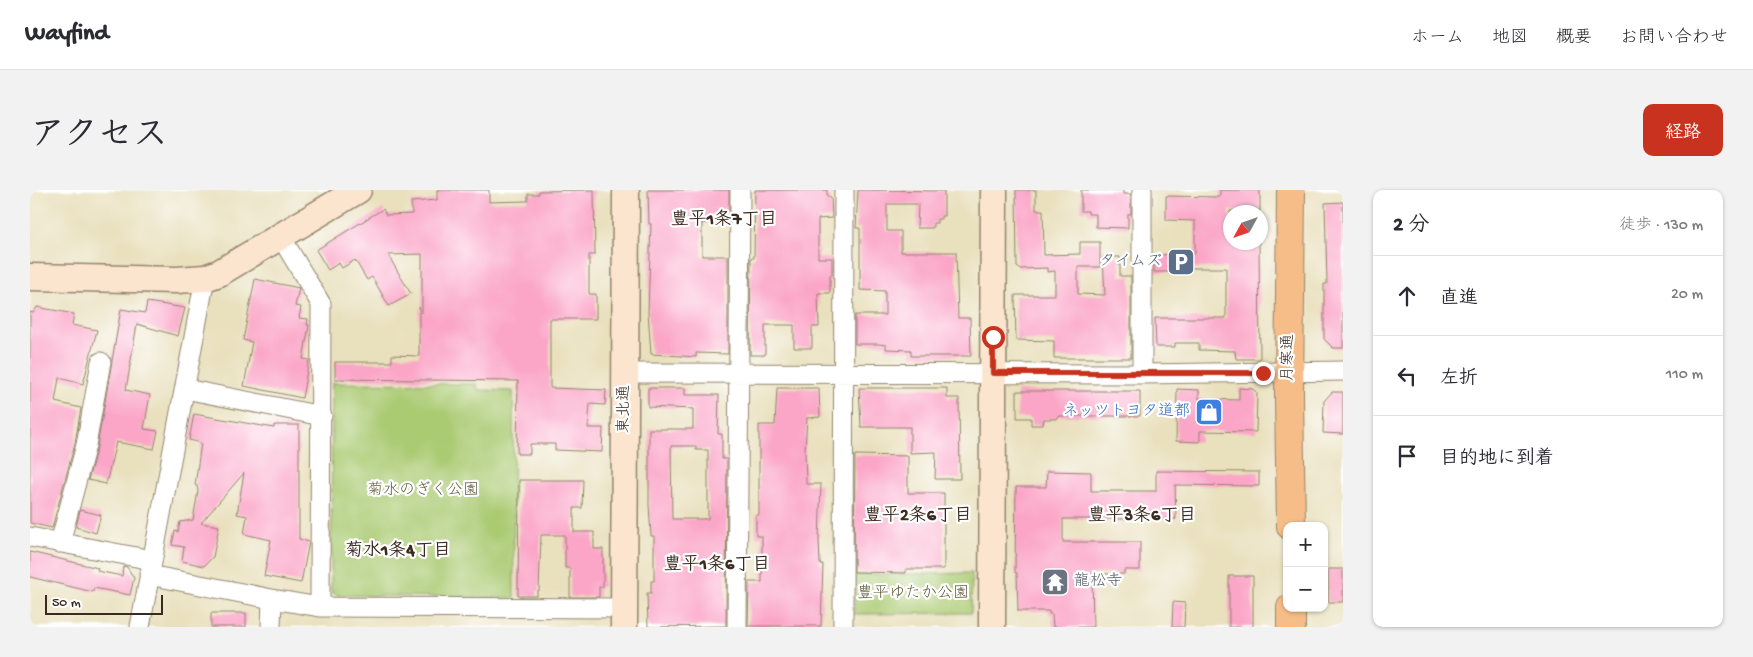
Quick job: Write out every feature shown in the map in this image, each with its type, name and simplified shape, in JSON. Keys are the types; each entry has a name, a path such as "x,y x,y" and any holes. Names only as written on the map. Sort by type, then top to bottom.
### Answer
{"highway":[{"name":"月寒通","path":"1291,190 1289,372 1291,522"},
{"path":"1291,612 1291,627"}],"street":[{"path":"30,277 177,280 205,278 219,272 358,190"},
{"name":"東北通","path":"624,618 626,190"},
{"path":"737,627 740,190"},
{"path":"843,627 844,190"},
{"path":"992,627 994,190"},
{"path":"1142,190 1142,374"},
{"path":"280,236 321,304 320,607"},
{"path":"140,627 205,278"},
{"path":"60,543 86,445 101,362"},
{"path":"626,373 1142,374 1343,370"},
{"path":"185,389 322,416"},
{"path":"30,537 60,543 272,599 320,607 624,618"},
{"path":"271,627 272,599"}],"green space":[{"name":"菊水のぎく公園","path":"332,383 477,384 478,390 513,391 514,598 336,595 331,591"},
{"name":"豊平ゆたか公園","path":"972,573 971,613 854,614 855,575"}],"building":[{"path":"437,190 489,190 489,202 528,201 528,194 539,194 539,191 594,190 595,255 589,255 589,294 596,294 596,319 550,319 550,388 606,390 605,405 590,404 588,428 603,428 602,452 555,450 555,444 530,444 530,454 517,454 518,381 335,379 335,362 392,362 392,355 419,356 419,307 422,313 422,254 388,255 411,294 389,306 372,277 367,280 355,260 342,268 339,263 328,270 316,250 383,209 386,215 412,214 411,202 437,200"},
{"path":"648,190 729,190 729,224 702,223 702,256 728,256 728,354 696,353 696,357 651,354 648,312 651,224 649,224"},
{"path":"755,190 827,190 827,197 831,197 832,218 818,219 818,258 832,258 830,293 818,293 819,327 812,327 812,348 794,348 794,325 765,325 765,355 750,355 751,258 754,258"},
{"path":"858,190 944,191 944,216 941,216 941,219 937,219 937,223 933,223 933,228 917,228 918,204 887,204 887,231 901,231 901,252 956,252 958,318 970,318 971,356 911,356 911,350 886,349 886,345 879,344 855,344 855,315 885,315 885,291 860,290 860,228 856,228"},
{"path":"1016,190 1036,190 1036,210 1043,210 1044,255 1080,254 1080,242 1100,242 1100,267 1078,267 1078,294 1105,295 1103,257 1120,257 1120,276 1131,276 1131,358 1054,358 1054,341 1016,340 1015,295 1055,295 1055,271 1047,272 1047,268 1020,269 1017,267"},
{"path":"1081,190 1123,190 1123,194 1131,194 1131,214 1128,214 1128,228 1096,227 1096,214 1088,214 1088,211 1081,211"},
{"path":"1220,190 1260,190 1260,205 1223,205 1223,250 1259,250 1260,359 1236,359 1235,351 1199,350 1199,343 1175,343 1175,347 1156,347 1155,318 1226,318 1226,268 1174,268 1174,272 1154,272 1154,255 1195,254 1195,221 1166,220 1166,196 1220,197"},
{"path":"1343,202 1343,348 1333,348 1324,339 1324,284 1327,284 1325,203"},
{"path":"255,279 299,288 295,306 301,307 299,318 308,319 307,325 309,325 303,359 309,360 302,398 244,386 252,342 243,340"},
{"path":"147,302 185,308 178,336 137,324 126,390 150,395 144,429 158,431 154,449 116,442 106,484 88,480 97,447 121,309 145,313"},
{"path":"37,307 74,314 72,325 97,330 83,384 59,378 55,402 81,408 75,443 52,528 30,523 30,312 33,313"},
{"path":"648,388 685,388 685,395 719,395 718,434 722,434 722,459 727,459 726,626 648,627 647,593 651,593 651,581 654,581 654,536 651,536 649,505 649,429 693,429 693,409 648,407","holes":["671,446 696,446 696,450 708,450 708,519 672,519"]},
{"path":"777,388 819,388 820,417 807,418 805,451 806,484 821,484 819,540 820,564 823,564 821,626 748,626 749,582 762,582 762,536 756,536 756,515 759,515 759,425 775,425"},
{"path":"859,388 947,388 947,398 959,398 960,479 935,479 936,452 910,453 910,427 861,427"},
{"path":"1239,388 1253,389 1257,393 1256,432 1200,431 1200,442 1176,441 1177,389 1199,390 1199,399 1239,400"},
{"path":"1017,391 1140,391 1140,416 1059,416 1055,419 1044,419 1043,425 1031,425 1031,418 1017,418"},
{"path":"1332,392 1343,392 1343,434 1323,433 1324,401"},
{"path":"194,414 274,428 274,425 299,425 299,539 309,542 301,583 264,576 271,540 244,534 247,516 237,514 244,473 201,523 219,526 213,557 204,566 182,561 184,547 172,545 175,531 178,532 180,522 193,520 198,491 195,485 201,443 189,440"},
{"path":"855,455 908,456 908,493 944,493 944,569 906,569 906,573 854,572"},
{"path":"1047,471 1091,472 1091,491 1156,491 1156,471 1259,472 1259,486 1175,485 1176,519 1063,519 1063,542 1140,542 1140,570 1124,570 1124,574 1092,574 1093,627 1053,627 1052,614 1049,614 1049,611 1018,611 1017,573 1015,573 1016,487 1046,487"},
{"path":"519,480 583,480 582,508 574,508 574,532 594,532 594,549 603,549 603,587 599,587 599,597 570,597 570,568 565,568 565,535 541,535 539,591 537,591 537,596 518,596"},
{"path":"80,510 101,515 96,533 76,527"},
{"path":"30,552 98,568 97,571 122,576 123,566 127,567 134,578 130,595 94,588 93,592 30,577"},
{"path":"1328,569 1343,569 1343,602 1328,602"},
{"path":"1229,576 1253,576 1253,627 1229,627"},
{"path":"1173,602 1185,603 1184,627 1172,627"},
{"path":"211,613 246,613 246,627 211,627"}],"place":[{"name":"タイムズ","path":"1181,262"},
{"name":"ネッツトヨタ道都","path":"1209,412"},
{"name":"龍松寺","path":"1055,582"}],"district":[{"name":"豊平1条7丁目","path":"724,220"},
{"name":"豊平2条6丁目","path":"918,516"},
{"name":"豊平3条6丁目","path":"1142,516"},
{"name":"菊水1条4丁目","path":"398,551"},
{"name":"豊平1条6丁目","path":"717,565"}],"route":[{"path":"993,337 993,373 1263,373"}]}
